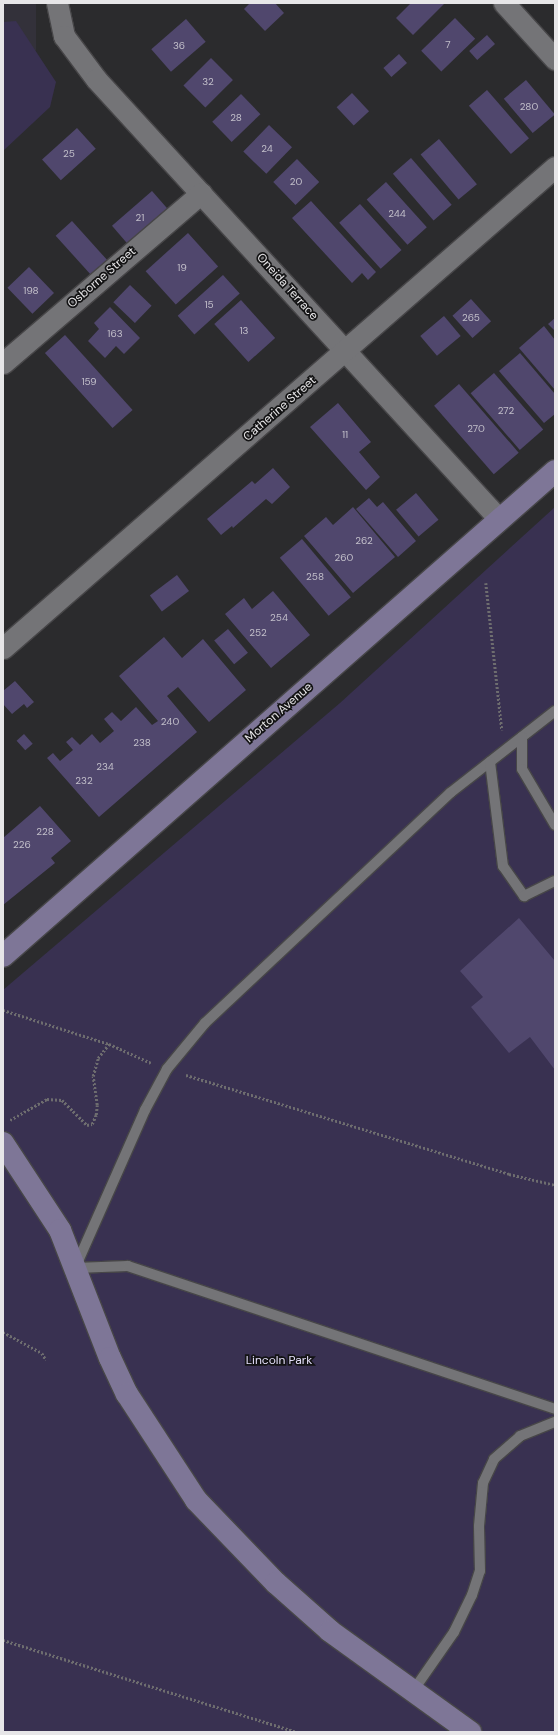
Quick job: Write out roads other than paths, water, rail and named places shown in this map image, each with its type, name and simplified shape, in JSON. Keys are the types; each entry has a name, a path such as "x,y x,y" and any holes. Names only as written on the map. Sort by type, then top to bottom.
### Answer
{"street":[{"name":"Oneida Terrace","path":"57,3 64,36 96,79 499,519"},
{"path":"504,3 555,59"},
{"name":"Catherine Street","path":"3,648 346,352 555,167"},
{"name":"Osborne Street","path":"3,363 200,193"},
{"name":"Morton Avenue","path":"3,956 555,471"},
{"path":"3,1143 60,1230 126,1394 196,1500 276,1583 330,1631 470,1732"}],"lane":[{"path":"555,711 450,793 205,1023 167,1069 145,1110 75,1268 128,1266 555,1409"},
{"path":"522,737 522,769 555,825"},
{"path":"490,762 502,866 524,896 555,881"},
{"path":"413,1691 454,1632 472,1595 480,1571 479,1526 483,1483 494,1459 520,1436 555,1422"}],"park label":[{"name":"Lincoln Park","path":"279,1361"}]}
